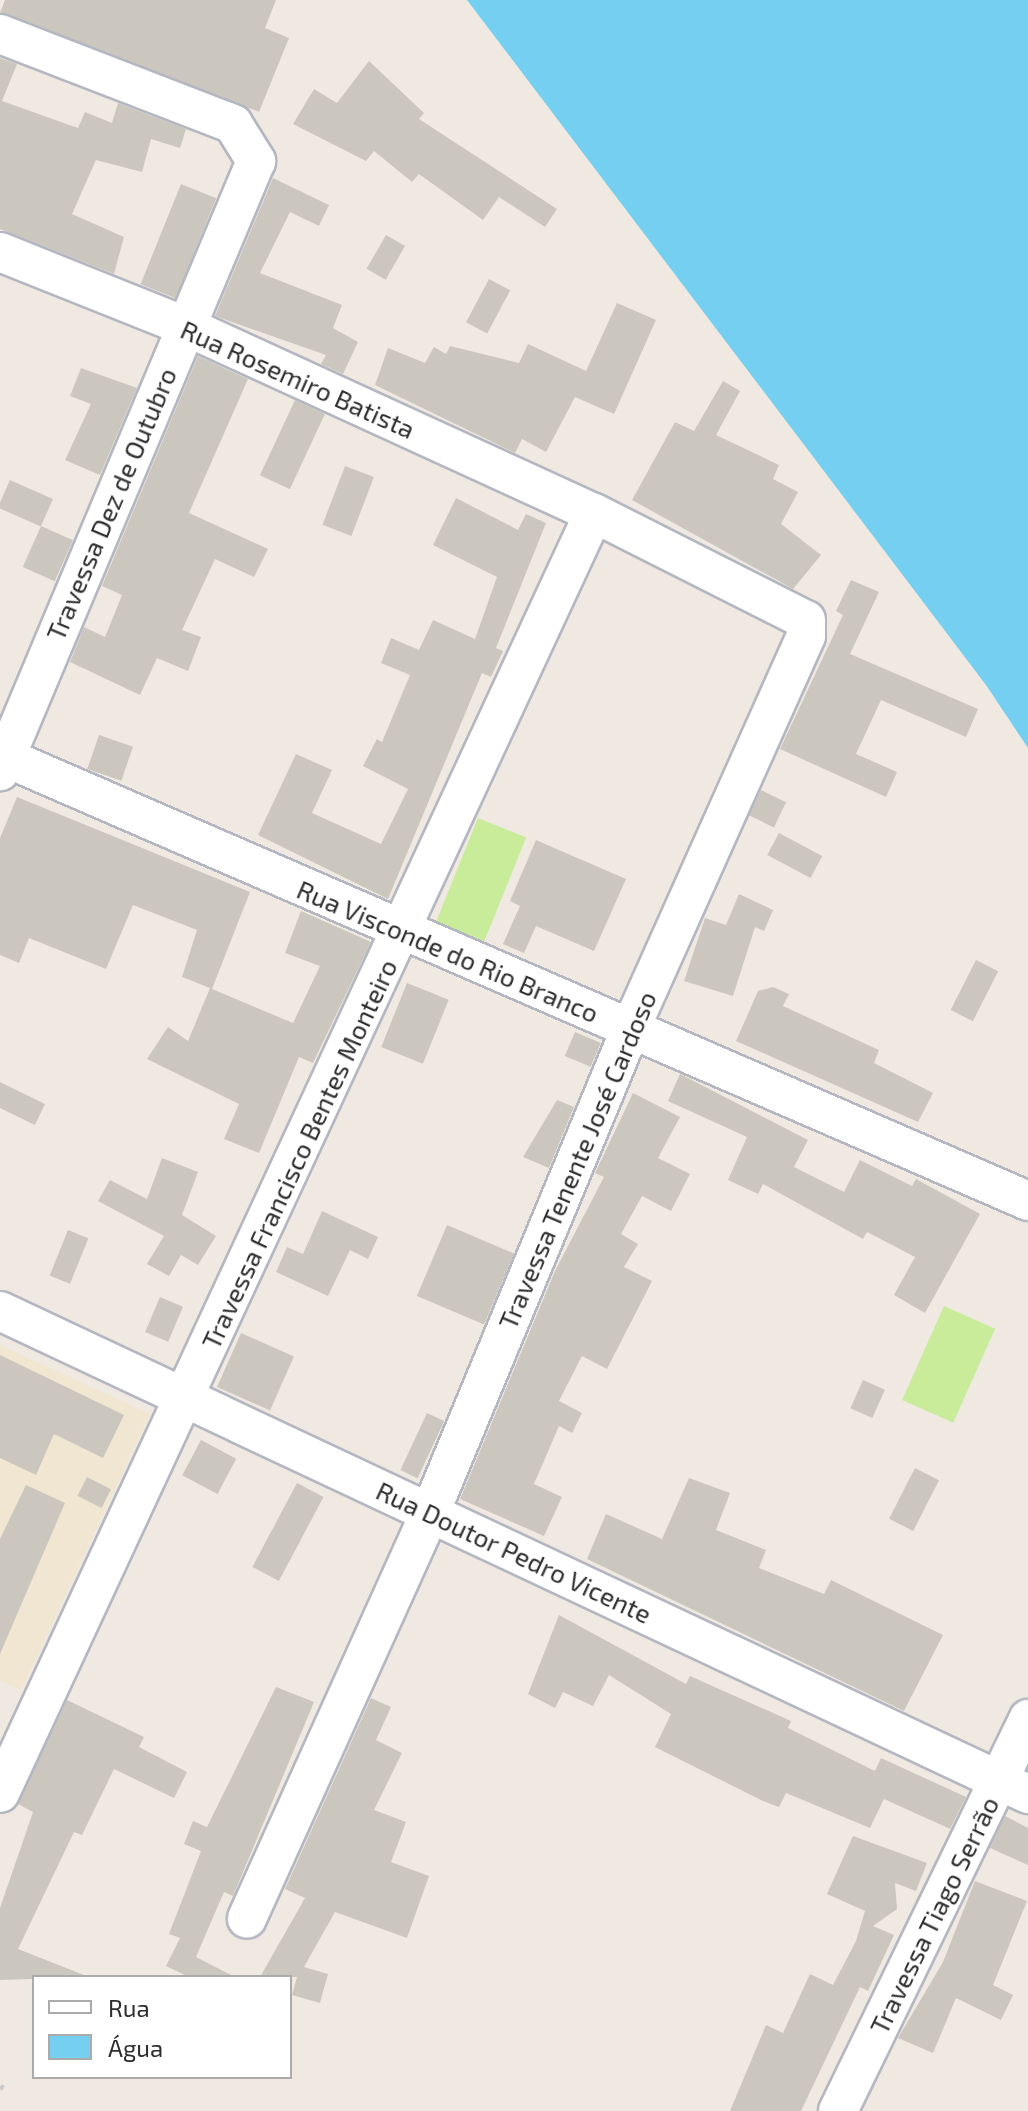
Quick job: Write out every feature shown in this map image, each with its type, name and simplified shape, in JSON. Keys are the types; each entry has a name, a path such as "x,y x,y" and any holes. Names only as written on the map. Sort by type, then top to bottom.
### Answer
{"street":[{"name":"Travessa Dez de Outubro","path":"0,34 233,124 255,151 247,195 185,326 2,761"},
{"name":"Rua Rosemiro Batista","path":"0,252 185,326 594,513"},
{"name":"Travessa Francisco Bentes Monteiro","path":"0,1793 594,513"},
{"name":"Travessa Tenente José Cardoso","path":"247,1919 430,1513 631,1028 806,636 806,620 594,513"},
{"name":"Rua Visconde do Rio Branco","path":"2,761 401,933 631,1028 1028,1201"},
{"name":"Rua Doutor Pedro Vicente","path":"0,1311 1014,1787"},
{"name":"Travessa Tiago Serrão","path":"838,2111 1014,1787 1028,1719"}],"shaded area":[{"path":"0,1345 150,1414 21,1690 0,1681"}],"green space":[{"path":"478,818 526,837 484,941 436,922"},
{"path":"944,1306 995,1329 953,1423 902,1400"}],"water":[{"path":"467,0 1028,0 1028,748 986,685"}],"building":[{"path":"5,0 276,0 265,28 289,38 259,112 0,13"},
{"path":"0,58 17,64 2,101 78,128 85,112 112,123 118,103 186,129 180,148 151,139 142,172 96,160 72,214 124,237 114,274 0,229"},
{"path":"369,61 424,113 419,119 557,209 545,227 499,197 483,220 419,174 412,182 374,151 366,161 293,124 314,89 337,103"},
{"path":"273,178 329,205 319,226 290,212 260,273 342,305 333,328 358,342 343,374 321,364 326,355 215,316"},
{"path":"181,184 216,198 176,298 141,284"},
{"path":"386,235 405,246 386,280 366,269"},
{"path":"489,279 510,290 487,334 466,322"},
{"path":"617,303 656,320 614,414 575,397 546,452 522,439 515,453 375,385 388,348 425,363 434,347 446,354 450,346 519,363 528,344 586,371"},
{"path":"198,356 248,379 189,513 268,549 254,577 215,559 182,630 201,637 188,671 157,658 140,695 70,662 84,627 105,637 122,595 102,586"},
{"path":"81,368 137,388 100,475 65,460 91,404 70,396"},
{"path":"723,381 740,391 716,435 779,465 773,479 798,492 781,524 821,555 793,589 632,500 675,422 694,431"},
{"path":"295,400 325,414 290,489 260,475"},
{"path":"345,466 374,477 351,536 322,525"},
{"path":"10,480 53,499 41,527 0,508"},
{"path":"456,498 518,530 526,514 546,523 496,648 503,651 491,677 482,673 388,899 258,835 296,754 332,770 312,813 381,844 408,789 363,766 377,739 382,742 410,675 381,663 391,638 419,650 433,620 475,639 497,577 433,545"},
{"path":"41,526 73,540 55,581 23,567"},
{"path":"851,580 879,592 850,654 978,709 966,737 881,700 856,754 897,772 886,797 780,749 843,615 836,611"},
{"path":"99,735 133,747 121,781 87,769"},
{"path":"761,790 786,802 774,827 749,815"},
{"path":"17,797 250,892 212,989 293,1023 320,966 285,953 301,911 371,942 313,1063 299,1057 259,1153 224,1139 239,1104 147,1059 168,1027 188,1041 210,988 182,977 197,930 133,905 106,969 29,938 19,963 0,955 0,838"},
{"path":"779,833 822,856 811,878 767,855"},
{"path":"536,840 626,879 594,951 536,926 524,953 503,944 520,906 510,901"},
{"path":"739,894 773,910 764,931 755,927 733,996 684,981 705,918 726,925"},
{"path":"976,960 998,971 973,1021 951,1010"},
{"path":"407,983 449,1000 423,1064 381,1047"},
{"path":"773,987 789,994 783,1006 879,1050 874,1063 933,1093 918,1122 736,1041 758,991"},
{"path":"575,1032 601,1043 591,1067 565,1056"},
{"path":"680,1074 808,1140 794,1167 844,1192 860,1160 912,1186 916,1179 980,1214 925,1313 894,1295 915,1257 867,1232 863,1239 763,1184 758,1194 728,1180 747,1137 668,1101"},
{"path":"0,1082 45,1104 35,1125 0,1108"},
{"path":"633,1093 680,1117 658,1158 690,1174 671,1211 642,1196 621,1234 638,1244 624,1267 652,1281 607,1369 582,1356 559,1401 582,1413 572,1433 559,1426 534,1484 562,1497 544,1536 460,1499 555,1271 604,1177 595,1173"},
{"path":"557,1100 574,1107 549,1168 523,1157"},
{"path":"162,1158 198,1172 182,1215 216,1236 198,1265 181,1255 169,1276 147,1264 164,1236 98,1201 110,1180 147,1199"},
{"path":"322,1211 378,1237 368,1259 350,1250 328,1296 276,1272 287,1247 303,1254"},
{"path":"447,1225 514,1254 484,1324 417,1296"},
{"path":"68,1230 88,1238 70,1284 50,1275"},
{"path":"160,1297 183,1307 168,1342 145,1332"},
{"path":"241,1333 294,1357 270,1410 217,1387"},
{"path":"0,1355 124,1415 103,1458 54,1434 36,1475 0,1458"},
{"path":"863,1380 885,1390 872,1418 850,1408"},
{"path":"427,1413 444,1421 418,1478 400,1470"},
{"path":"201,1440 236,1459 218,1494 182,1475"},
{"path":"915,1468 939,1480 913,1531 889,1519"},
{"path":"87,1477 111,1489 102,1508 77,1496"},
{"path":"689,1478 730,1493 716,1530 766,1550 759,1568 824,1594 831,1580 943,1635 904,1711 587,1559 606,1514 662,1539"},
{"path":"297,1483 323,1497 279,1581 252,1567"},
{"path":"26,1485 65,1503 0,1654 0,1539"},
{"path":"559,1615 686,1684 690,1676 791,1721 788,1728 875,1771 881,1758 966,1797 950,1829 884,1799 870,1828 786,1793 779,1807 763,1801 655,1747 671,1714 609,1675 593,1706 563,1692 555,1708 528,1694"},
{"path":"276,1687 314,1702 233,1896 224,1892 196,1957 231,1975 185,1975 166,1966 180,1938 169,1934 201,1851 184,1844 193,1821 207,1827"},
{"path":"371,1698 391,1707 376,1740 402,1753 374,1810 406,1822 391,1862 429,1876 407,1938 335,1912 304,1967 328,1974 320,2003 292,1995 297,1977 261,1975 305,1898 285,1889"},
{"path":"67,1700 144,1737 139,1747 187,1772 174,1798 114,1769 82,1835 74,1832 18,1949 84,1975 32,1975 32,1979 0,1980 0,1908 33,1812 18,1804"},
{"path":"1005,1816 1028,1828 1028,1865 990,1848"},
{"path":"853,1836 927,1863 916,1891 895,1883 897,1909 873,1926 894,1935 868,1991 860,1987 801,2111 730,2111 766,2025 783,2033 810,1974 833,1985 856,1941 865,1911 827,1894"},
{"path":"975,1881 1027,1901 993,1985 1013,1995 1001,2020 956,1998 933,2053 898,2038 943,1962"}]}
